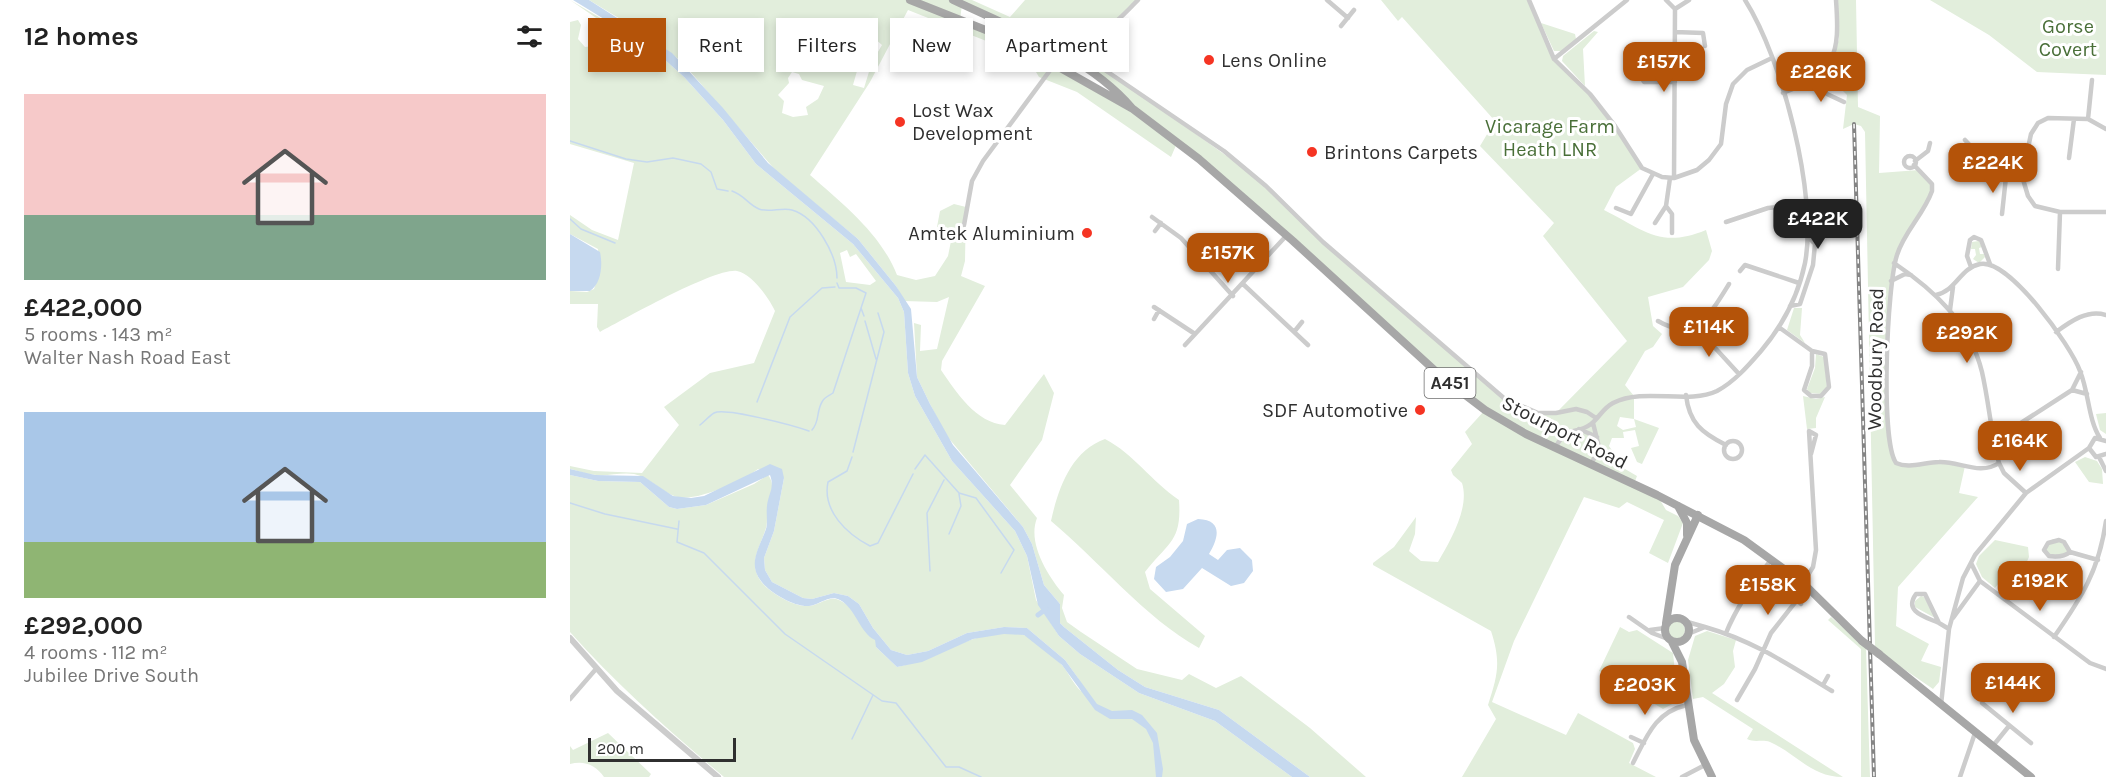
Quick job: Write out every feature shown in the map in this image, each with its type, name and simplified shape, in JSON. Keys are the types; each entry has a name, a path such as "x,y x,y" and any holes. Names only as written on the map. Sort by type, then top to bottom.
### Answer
{"main road":[{"name":"A451","path":"910,0 985,29"},
{"name":"A451","path":"953,0 991,18"},
{"name":"Stourport Road","path":"1069,72 1133,110 1199,159 1287,235 1443,378 1498,419 1698,515 1772,559 1803,582 1862,641 1931,697"},
{"name":"Stourport Road","path":"1088,72 1105,83 1133,110"},
{"path":"1678,506 1687,523 1688,537"},
{"path":"1682,662 1665,626 1672,596 1675,565 1698,515"},
{"path":"1672,596 1687,636 1682,662 1694,740 1712,777"},
{"path":"1665,626 1671,619 1682,620"},
{"path":"1670,640 1687,636"},
{"name":"A451","path":"1931,697 2031,777"}],"street":[{"path":"1119,18 1137,0"},
{"path":"1327,0 1348,18"},
{"path":"1529,0 1554,59 1590,94 1615,126 1642,168 1653,174 1672,178 1696,170 1709,160 1721,144 1726,104 1733,84 1747,70 1772,58"},
{"path":"1554,59 1627,0"},
{"path":"1655,223 1666,206 1672,178 1676,32 1675,9 1666,0"},
{"path":"1675,9 1689,0"},
{"path":"1555,448 1565,434 1594,421 1613,403 1634,396 1686,395 1716,391 1739,375 1780,328 1790,306 1799,283 1808,237 1806,204 1798,150 1783,93 1755,15 1745,0"},
{"path":"1783,93 1813,80 1827,66 1836,49 1838,33 1836,0"},
{"path":"1341,26 1354,10"},
{"path":"1676,32 1703,33 1705,46"},
{"path":"1675,64 1644,64 1639,74 1644,82 1675,82"},
{"path":"964,225 975,174 1050,72"},
{"path":"1108,72 1224,151 1273,193 1323,242 1498,394 1515,405 1538,413 1556,413 1576,409 1587,412 1594,421 1599,447 1591,465"},
{"path":"1813,80 1827,94 1844,102"},
{"path":"2088,119 2092,80"},
{"path":"2106,129 2088,119 2048,118 2038,123 2028,141 2022,176 2028,196 2035,206 2060,212 2106,212"},
{"path":"2069,158 2074,119"},
{"path":"1965,140 2000,176 2022,176"},
{"name":"Woodbury Road","path":"1930,143 1928,151 1915,163 1932,184 1932,191 1903,240 1894,263 1891,281 1886,425 1894,461 1905,466 1938,462 1981,469 1992,468 1999,463"},
{"path":"1616,208 1631,214 1653,174"},
{"path":"2002,214 2006,177"},
{"path":"1726,222 1768,208 1806,204"},
{"path":"1666,206 1672,214 1672,233"},
{"path":"2058,269 2060,212"},
{"path":"1152,217 1181,238 1233,296"},
{"path":"1155,231 1161,223"},
{"path":"1185,345 1233,296 1287,235"},
{"path":"1790,306 1800,304 1813,265 1815,244 1808,237"},
{"path":"1941,705 1949,629 1963,578 1971,563 2026,493 2048,475 2089,448 2095,430 2081,372 2069,348 2016,282 1990,264 1982,240 1974,237 1970,240 1967,256 1971,267"},
{"path":"1894,263 1936,295 1950,310 1970,341 1981,370 1999,463 2004,473 2026,493"},
{"path":"1936,295 1945,293 1953,287 1971,267 1990,264"},
{"path":"1740,271 1745,265 1799,283"},
{"path":"1891,281 1905,274 1912,275"},
{"path":"1243,284 1308,345"},
{"path":"1658,321 1678,329 1695,326 1708,314 1729,284"},
{"path":"1950,310 1953,287"},
{"path":"1154,319 1156,309 1195,334"},
{"path":"2056,332 2083,316 2099,312 2106,315"},
{"path":"1294,332 1302,322"},
{"path":"1695,326 1739,375"},
{"path":"1780,328 1812,351 1821,351 1826,357 1829,387 1821,396 1811,396 1804,390 1812,366 1812,351"},
{"path":"1993,441 2072,390 2081,372"},
{"path":"2072,390 2087,394"},
{"path":"1686,395 1691,418 1697,427 1726,445"},
{"path":"1579,429 1597,437"},
{"path":"2095,430 2104,439"},
{"path":"2093,439 2104,439"},
{"path":"2089,448 2106,471"},
{"path":"1803,582 1813,567 1816,550 1811,454"},
{"path":"2083,454 2097,457 2106,454"},
{"path":"2054,637 2088,587 2098,560 2106,521"},
{"path":"2070,552 2066,555 2049,556 2046,554 2045,546 2053,539 2059,540 2064,542 2070,552 2098,560"},
{"path":"1726,633 1742,597 1750,592 1772,559"},
{"path":"1971,563 1980,580 2090,663 2106,669"},
{"path":"1952,620 1980,580"},
{"path":"1939,622 1925,594 1916,594 1912,599 1912,608 1917,614 1939,622 1949,629"},
{"path":"1737,700 1746,688 1771,633 1797,600"},
{"path":"1629,617 1670,640"},
{"path":"1682,620 1726,633 1763,648 1832,691"},
{"path":"1648,629 1656,631 1665,626"},
{"path":"1687,636 1705,627"},
{"path":"570,638 616,691 718,777"},
{"path":"570,699 596,669"},
{"path":"1823,685 1828,676"},
{"path":"1931,697 1944,683"},
{"path":"1746,688 1753,692"},
{"path":"1982,703 2031,743"},
{"path":"1633,763 1662,714 1687,705"},
{"path":"1992,747 2009,726"},
{"path":"1960,777 1975,733"},
{"path":"1631,737 1644,743"},
{"path":"1682,777 1705,765"}],"green space":[{"path":"570,0 600,18 596,18"},
{"path":"589,0 972,0 1010,17 1025,0 1138,0 1120,18 993,18 962,5 960,18 928,18 908,10 904,18 890,18 890,44 878,67 878,52 882,45 878,42 878,18 776,18 776,72 792,72 857,72 853,85 864,88 869,72 875,72 810,175 860,220 881,246 897,275 916,280 935,276 948,256 953,231 937,227 940,211 954,204 966,207 965,261 961,276 985,286 942,361 941,370 953,388 976,413 995,423 1005,425 1044,374 1054,393 1042,440 1010,485 1037,518 1035,538 1037,548 1046,569 1064,595 1062,608 1067,622 1137,669 1182,680 1189,674 1216,688 1241,676 1310,728 1366,777 1310,777 1219,710 1145,687 1118,670 1060,623 1060,604 1044,585 1032,544 1023,527 946,435 917,377 914,323 921,325 920,351 937,349 949,297 937,302 904,301 896,286 858,239 776,171 691,72 764,72 764,18 678,18 678,59 666,50 666,18 619,18","holes":["792,72 799,74 802,80 824,86 818,99 806,107 808,115 793,117 782,113 784,101 778,95 789,83 788,78"]},
{"name":"Vicarage Farm Heath LNR","path":"1381,0 1529,0 1554,59 1590,94 1642,168 1616,187 1604,210 1653,235 1676,238 1706,230 1712,251 1709,260 1683,287 1648,297 1653,326 1662,334 1653,347 1645,351 1625,385 1634,396 1634,419 1659,428 1642,464 1637,462 1631,448 1639,446 1635,430 1623,432 1624,438 1612,438 1609,446 1625,469 1637,476 1634,484 1657,495 1666,510 1678,516 1683,523 1668,563 1649,553 1664,520 1627,502 1619,508 1584,497 1514,641 1492,702 1566,735 1578,713 1633,743 1635,749 1629,763 1656,777 1462,777 1496,719 1488,705 1497,668 1491,631 1373,563 1394,547 1416,517 1415,534 1409,551 1421,561 1438,562 1458,524 1463,503 1462,483 1451,470 1472,444 1465,432 1485,410 1177,143 1171,157 1077,92 1039,77 1036,72 1062,72 1117,103 1122,97 1087,72 1109,72 1249,172 1323,242 1491,388 1527,410 1556,413 1627,341 1543,236 1554,223 1480,146 1495,121 1402,17 1398,21","holes":["1620,417 1634,419 1636,427 1623,430 1617,426"]},
{"path":"1838,0 1856,0 1858,107 1880,116 1879,173 1919,170 1932,184 1932,191 1903,240 1891,281 1886,425 1892,457 1900,465 1938,462 1965,466 1959,493 1978,497 1898,587 1896,626 1929,644 1921,661 1941,667 1939,682 1933,689 1875,646 1865,132 1861,126 1854,124 1843,129 1847,95 1843,91 1846,83 1830,67 1839,39"},
{"name":"Gorse Covert","path":"1930,0 2106,0 2106,75 2037,72 1989,35"},
{"path":"578,20 581,25 578,39 585,47 588,47 588,72 666,72 666,61 723,120 756,164 853,244 898,298 904,312 908,373 915,396 952,461 1015,531 1027,556 1036,600 1059,636 1080,654 1139,693 1215,721 1292,777 724,777 606,671 570,632 570,475 598,481 640,482 669,507 677,509 706,505 754,484 768,475 772,482 772,489 767,508 766,528 755,560 755,567 760,580 775,594 802,606 812,606 831,599 839,600 850,608 866,631 876,640 876,647 897,667 983,636 1016,633 1030,638 1059,663 1081,691 1078,678 1065,660 1027,628 1004,627 967,633 928,651 907,655 891,650 873,628 859,604 848,596 834,593 812,599 803,598 772,582 765,570 764,558 774,531 784,478 758,469 718,490 682,498 634,474 594,475 570,469 570,466 594,471 642,473 679,425 664,407 710,373 754,363 775,311 754,282 737,271 709,277 600,332 597,327 598,304 570,304 570,291 587,292 594,289 600,271 598,249 570,234 570,215 592,230 618,240 634,163 570,144 570,22","holes":["847,250 850,257 856,254 876,281 870,285 846,282 840,253"]},
{"path":"1541,23 1575,34 1576,39 1562,51 1554,51"},
{"path":"973,24 985,29 985,40 973,36"},
{"path":"1594,31 1598,32 1583,49 1585,86 1562,61 1563,56"},
{"path":"1645,66 1671,66 1671,79 1644,79 1642,69"},
{"path":"1979,241 1982,247 1979,248 1980,254 1984,254 1985,257 1979,263 1973,259 1976,255 1975,249 1971,249 1972,242"},
{"path":"1794,308 1802,308 1800,335 1805,343 1787,330"},
{"path":"1816,354 1824,357 1827,387 1822,394 1810,393 1807,389 1815,368"},
{"path":"1803,396 1816,399 1825,397 1816,418 1816,428 1807,429"},
{"path":"2106,413 2106,434 2100,430 2096,414"},
{"path":"1105,439 1125,452 1179,500 1176,533 1145,572 1150,589 1205,636 1199,648 1179,636 1141,605 1051,521 1068,472 1083,452"},
{"path":"2085,457 2097,461 2102,469 2103,484 2089,482 2075,462"},
{"path":"2053,539 2059,540 2068,548 2066,555 2049,556 2045,546"},
{"path":"1995,540 2028,547 2029,557 2024,568 2015,562 1995,588 1982,577 1976,564 1979,556"},
{"path":"1921,596 1924,597 1935,618 1915,607 1915,601"},
{"path":"1831,617 1866,648 1870,777 1861,777 1861,649 1828,620"},
{"path":"1676,621 1682,624 1685,630 1682,636 1676,639 1670,636 1667,630 1670,624"},
{"path":"1620,627 1629,632 1637,630 1673,653 1678,701 1663,709 1599,671"},
{"path":"1707,631 1736,640 1733,651 1735,667 1724,684 1712,693 1843,777 1832,776 1813,769 1770,742 1747,739 1753,729 1703,697 1693,699 1688,660 1695,636"},
{"path":"608,733 651,774 649,777 604,777 589,764 570,764 570,746 573,750"}],"water":[{"path":"573,0 589,0 617,18 602,18"},
{"path":"666,49 678,59 678,72 666,61"},
{"path":"678,72 690,72 768,163 858,239 896,286 911,309 917,377 930,404 953,445 1023,527 1032,544 1044,585 1060,604 1060,623 1118,670 1145,687 1219,710 1310,777 1292,777 1215,721 1139,693 1080,654 1059,636 1038,605 1027,556 1015,531 952,461 915,396 908,373 904,312 898,298 853,244 756,164 723,120"},
{"path":"570,234 600,252 600,274 597,284 590,291 570,291"},
{"path":"770,464 782,469 784,478 774,531 764,558 765,570 772,582 803,598 812,599 834,593 848,596 859,604 873,628 891,650 907,655 928,651 967,633 1004,627 1027,628 1065,660 1097,704 1112,711 1132,710 1142,715 1157,733 1163,769 1162,777 1156,777 1153,743 1146,729 1132,719 1110,719 1095,710 1062,665 1024,635 1004,634 973,639 922,662 897,667 876,647 875,640 865,632 850,609 840,600 832,598 803,606 790,602 770,590 757,575 755,562 767,526 767,506 772,487 770,475 706,505 677,509 669,507 640,482 598,481 570,475 570,469 595,475 643,476 673,496 691,498 704,496"},
{"path":"1198,519 1212,523 1217,531 1209,554 1218,560 1227,550 1240,548 1252,560 1253,571 1244,583 1231,586 1202,568 1183,589 1166,592 1154,579 1156,567 1170,557 1183,541 1187,524"}],"waterway":[{"path":"570,141 626,159 647,162 673,158 701,164 711,172 717,189 728,191"},
{"path":"732,191 759,209 792,210 809,220 829,248 837,278"},
{"path":"570,219 581,229 615,243"},
{"path":"812,430 823,400 833,393 866,293 856,288 839,288 837,283"},
{"path":"757,402 790,317 822,288 835,287"},
{"path":"861,308 864,316"},
{"path":"853,452 884,332 878,313"},
{"path":"865,321 876,359"},
{"path":"700,425 714,413 721,412 760,418 809,431"},
{"path":"915,469 925,455 959,493 976,498 1014,550 1001,573"},
{"path":"852,457 847,471 828,482 829,503 845,528 870,546 878,543 913,474"},
{"path":"930,571 927,513 944,480"},
{"path":"949,534 961,506 959,494"},
{"path":"570,503 605,514 677,529"},
{"path":"679,521 677,542 704,553 785,634 882,701 896,703 946,767 959,767 981,777"},
{"path":"1038,615 1046,609"},
{"path":"852,739 873,695"}],"railway":[{"path":"1854,124 1874,777"}],"place":[{"name":"Lens Online","path":"1209,60"},
{"name":"Lost Wax Development","path":"900,122"},
{"name":"Brintons Carpets","path":"1312,152"},
{"name":"Amtek Aluminium","path":"1087,233"},
{"name":"SDF Automotive","path":"1420,410"}]}
